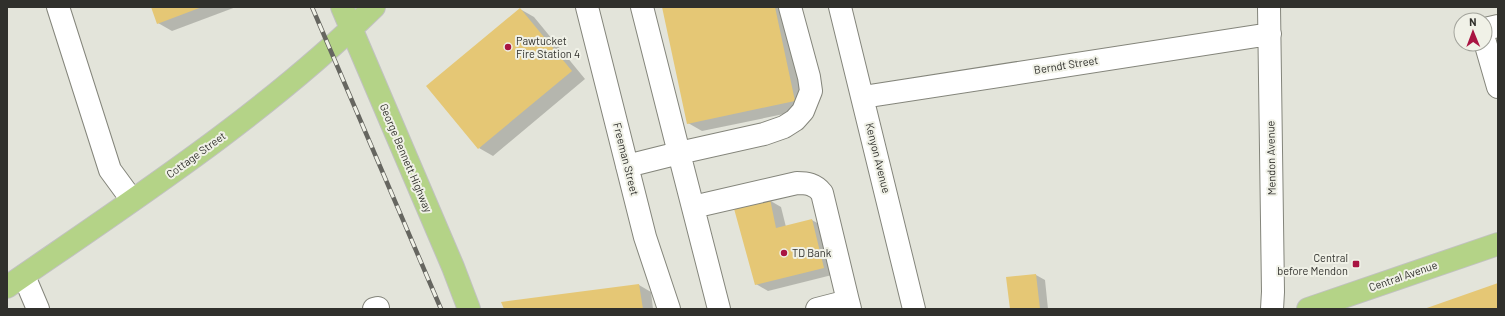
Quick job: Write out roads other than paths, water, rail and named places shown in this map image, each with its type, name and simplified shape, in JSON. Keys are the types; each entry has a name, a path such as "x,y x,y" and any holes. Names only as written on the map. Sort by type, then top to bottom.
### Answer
{"main road":[{"name":"George Bennett Highway","path":"342,7 453,267 469,309"},
{"name":"Cottage Street","path":"15,281 217,141 330,48 374,7"},
{"name":"Central Avenue","path":"1308,309 1498,244"}],"street":[{"path":"58,7 110,170 132,200"},
{"name":"Freeman Street","path":"587,7 645,237 669,309"},
{"path":"642,7 719,309"},
{"path":"627,166 764,134 778,130 795,120 803,111 811,91 809,77 790,7"},
{"name":"Kenyon Avenue","path":"840,7 914,309"},
{"name":"Mendon Avenue","path":"1269,7 1272,309"},
{"name":"Berndt Street","path":"863,97 1270,34"},
{"path":"1488,52 1498,87"},
{"path":"693,207 796,183 808,183 818,188 822,193 849,305 817,309"},
{"path":"15,281 38,309"},
{"path":"374,309 378,309"}],"railway":[{"path":"312,7 441,309"}],"place":[{"name":"Pawtucket Fire Station 4","path":"508,47"},
{"name":"TD Bank","path":"784,253"},
{"name":"Central before Mendon","path":"1356,264"}]}
